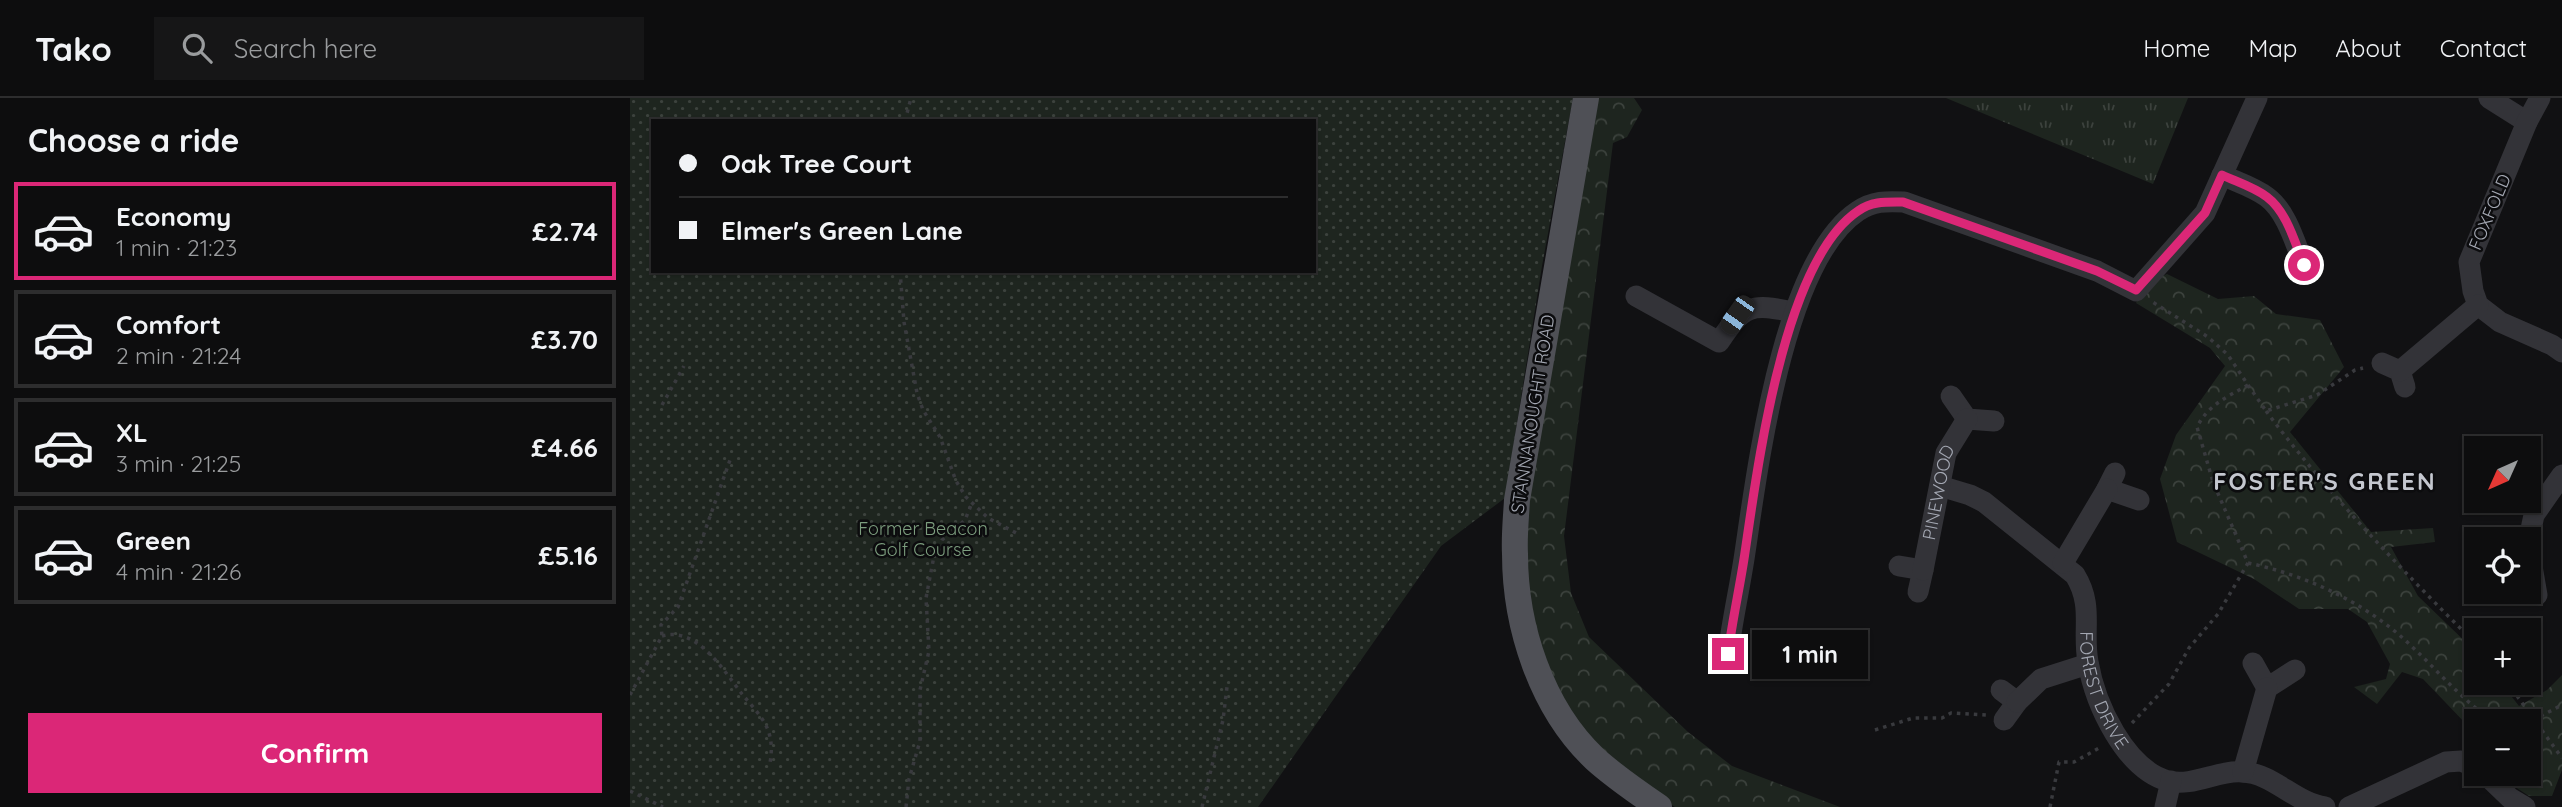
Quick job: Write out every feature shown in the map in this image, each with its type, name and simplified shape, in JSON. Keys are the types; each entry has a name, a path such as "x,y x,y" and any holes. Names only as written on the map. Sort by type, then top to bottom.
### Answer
{"main road":[{"name":"STANNANOUGHT ROAD","path":"1586,98 1517,500 1515,554 1518,598 1528,645 1545,687 1565,723 1593,757 1623,783 1659,807"}],"street":[{"path":"1728,654 1752,503 1779,363 1794,312 1829,242 1855,212 1880,201 1903,202 2097,271 2136,290 2205,213 2257,98"},
{"path":"2489,98 2527,122"},
{"name":"FOXFOLD","path":"2478,305 2469,262 2527,122 2540,98"},
{"path":"2222,175 2273,202 2286,223 2304,265"},
{"path":"1636,296 1719,342 1737,315 1753,308 1767,306 1794,312"},
{"path":"2396,374 2478,305 2500,322 2562,352"},
{"path":"1951,396 1967,419 1994,421"},
{"name":"PINEWOOD","path":"1918,592 1946,453 1967,419"},
{"path":"2532,527 2534,515 2562,475"},
{"path":"2063,564 2111,481 2139,500"},
{"name":"FOREST DRIVE","path":"1940,486 1984,502 2075,575 2087,601 2088,664 2103,708 2118,737 2136,762 2152,774 2171,781"},
{"path":"1899,566 1923,570"},
{"path":"2253,663 2267,688"},
{"path":"2004,720 2009,696 2041,679 2088,664"},
{"path":"2243,772 2267,688 2295,670"},
{"path":"2349,807 2446,762 2464,762"},
{"path":"2165,807 2171,781 2191,781 2243,772 2270,780 2325,807"},
{"path":"2497,786 2516,804"}],"path":[{"path":"906,119 911,98"},
{"path":"900,273 904,322 919,401 943,445 956,481 972,503 988,518 1020,535"},
{"path":"2133,289 2208,337 2228,355 2289,443 2374,540 2464,632"},
{"path":"662,405 684,366"},
{"path":"2266,411 2317,394 2355,370 2396,374"},
{"path":"2248,385 2213,404 2197,427 2213,482 2248,563"},
{"path":"630,695 662,636 660,628 677,607 730,460"},
{"path":"906,807 909,779 920,741 920,690 929,651 926,598 933,556 942,540 965,520 972,503"},
{"path":"2248,563 2273,568 2365,608 2397,633 2477,709"},
{"path":"2050,807 2059,762 2074,762 2118,737 2168,684 2189,649 2218,614 2248,563"},
{"path":"662,636 671,634 687,638 705,650 720,665 768,729 772,747 770,763"},
{"path":"1202,807 1223,720 1227,687"},
{"path":"2541,716 2562,705"},
{"path":"1875,730 1913,718 1941,718 1951,713 1996,716 2004,720"},
{"path":"2541,731 2562,758"},
{"path":"630,791 663,807"}],"green space":[{"name":"Former Beacon Golf Course","path":"630,98 1573,98 1542,266 1505,498 1441,546 1258,807 630,807"},
{"path":"1591,98 1634,98 1642,110 1627,137 1613,143 1564,536 1571,593 1589,637 1688,732 1732,766 1840,807 1675,807 1626,775 1587,738 1533,650 1520,535"},
{"path":"1946,98 2188,98 2153,184"},
{"path":"2167,274 2218,299 2254,296 2276,314 2320,320 2344,367 2290,432 2371,532 2433,528 2435,542 2391,547 2418,596 2464,640 2464,695 2510,695 2519,706 2541,695 2562,675 2562,770 2552,796 2529,796 2514,786 2541,786 2541,709 2464,709 2464,722 2423,679 2402,672 2377,704 2354,687 2386,679 2390,664 2367,622 2348,609 2299,609 2254,579 2177,542 2160,479 2176,435 2225,366 2210,348 2136,303 2147,282"}],"district":[{"name":"FOSTER'S GREEN","path":"2325,482"}],"route":[{"path":"1728,654 1752,503 1779,363 1794,312 1809,278 1829,242 1855,212 1880,201 1903,202 2097,271 2136,290 2205,213 2222,175 2273,202 2286,223 2304,265"}]}
